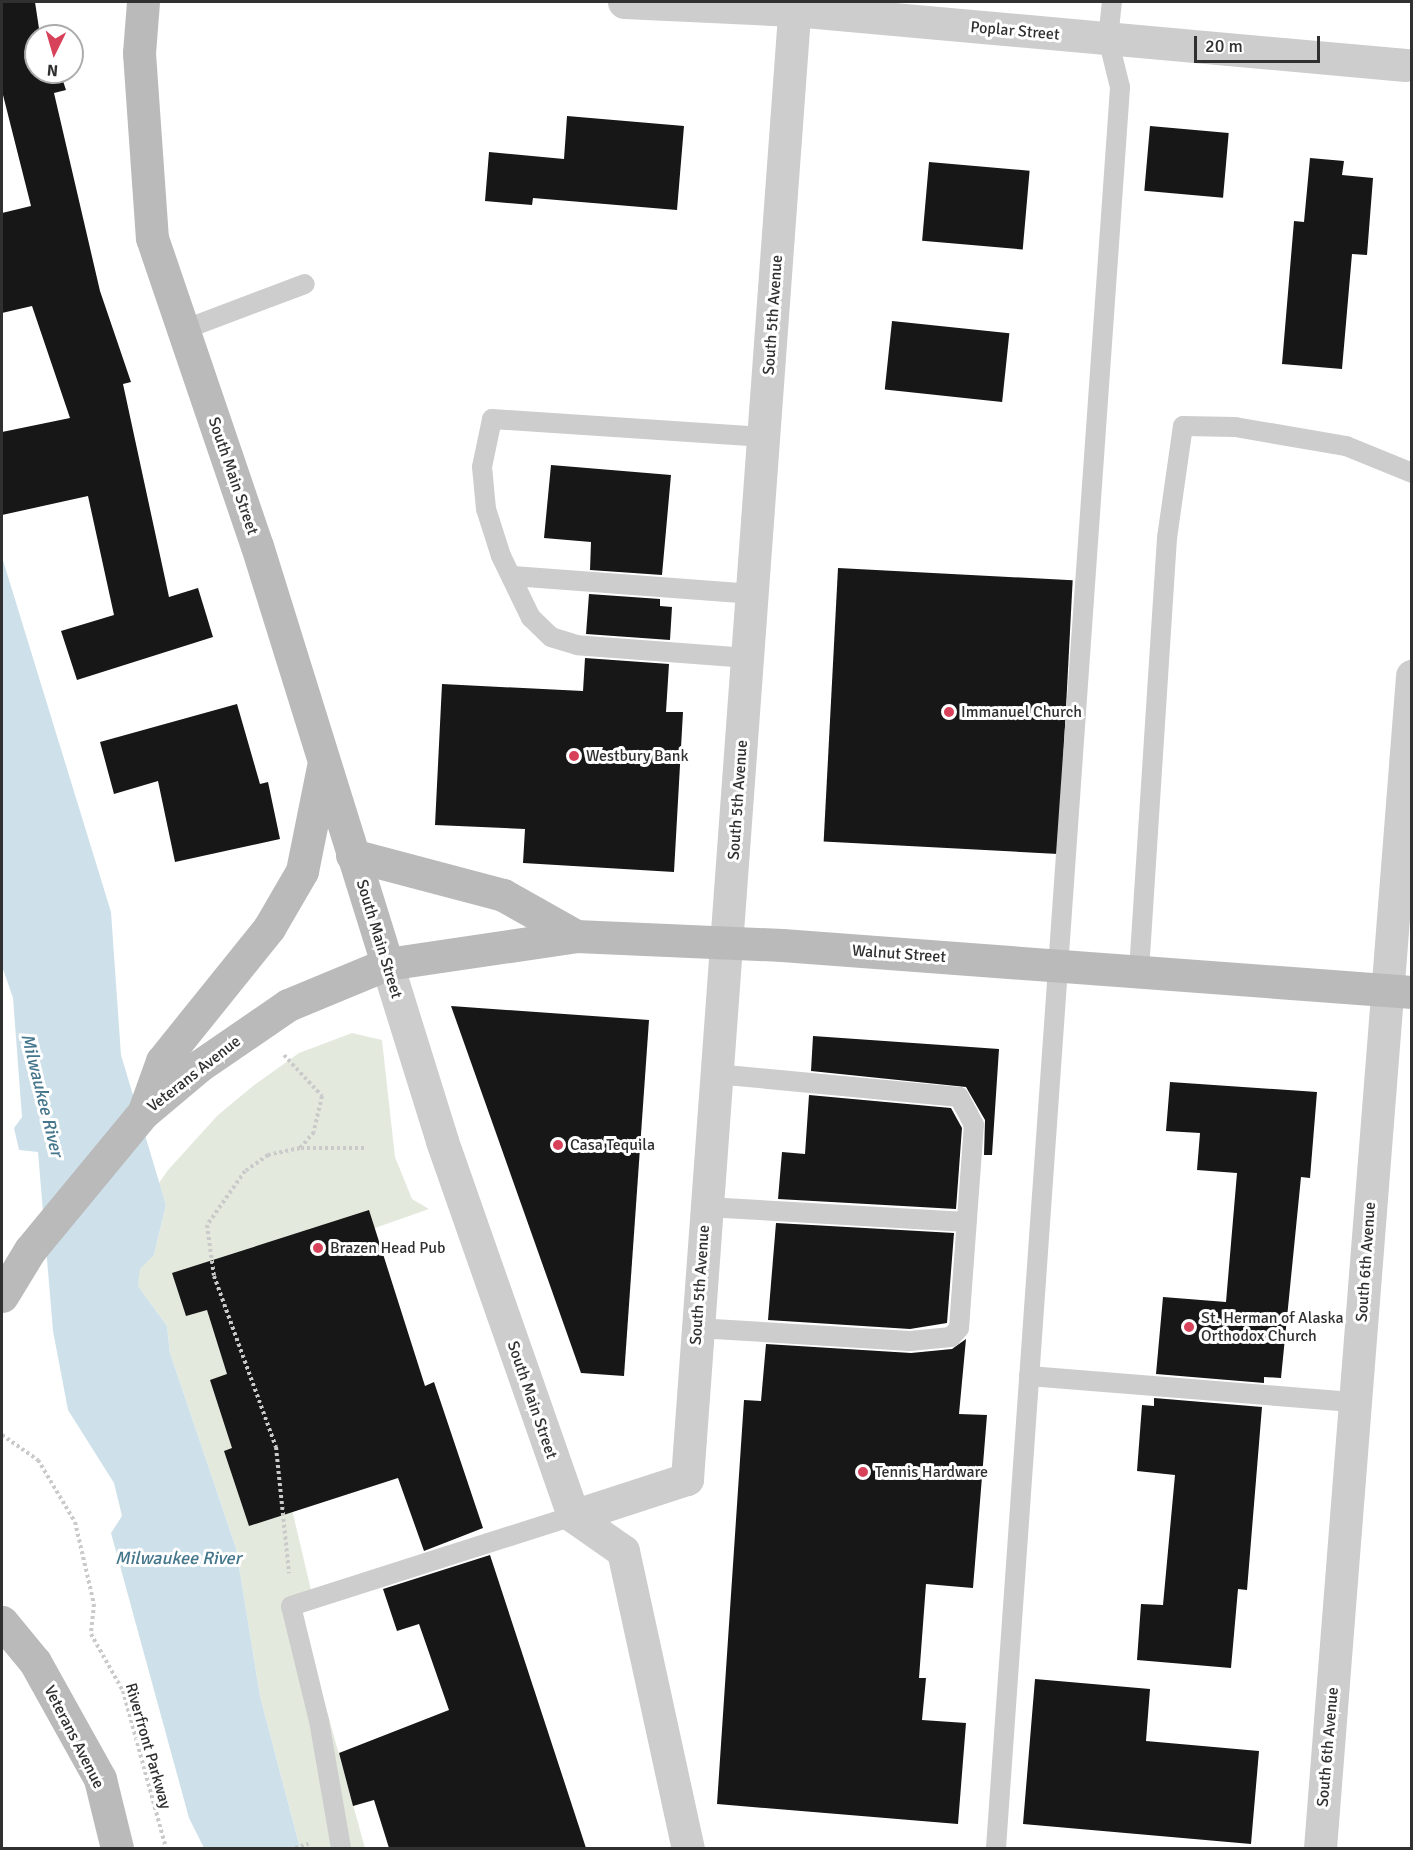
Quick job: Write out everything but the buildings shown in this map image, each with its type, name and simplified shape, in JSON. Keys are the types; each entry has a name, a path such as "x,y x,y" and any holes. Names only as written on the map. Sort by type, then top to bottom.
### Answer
{"main road":[{"name":"South Main Street","path":"143,2 139,52 152,238 387,964"},
{"path":"143,1113 162,1061 269,928 302,871 323,764"},
{"path":"352,855 503,895 576,936"},
{"name":"Walnut Street","path":"387,964 576,936 728,942 1399,991"},
{"name":"Veterans Avenue","path":"2,1296 30,1250 143,1113 288,1005 387,964"},
{"name":"Veterans Avenue","path":"2,1622 35,1662 100,1779 117,1848"},
{"path":"2,1648 35,1662"}],"street":[{"name":"Poplar Street","path":"624,2 794,6 1108,39 1410,67"},
{"name":"South 5th Avenue","path":"573,1516 687,1479 715,1074 728,942 794,6"},
{"name":"South 6th Avenue","path":"1320,1848 1355,1402 1399,991 1412,676"},
{"name":"South Main Street","path":"387,964 442,1142 573,1516"},
{"path":"573,1516 623,1551 688,1848"}],"lane":[{"path":"996,1848 1120,87 1108,39 1112,2"},
{"path":"183,330 305,284"},
{"path":"748,658 577,645 551,637 531,618 513,576 486,509 482,466 492,419 764,437"},
{"path":"1139,971 1167,538 1183,426 1235,427 1346,446 1412,472"},
{"path":"513,576 753,594"},
{"path":"697,1328 910,1341 951,1337 959,1328 974,1125 959,1097 715,1074"},
{"path":"706,1207 967,1222"},
{"path":"1029,1376 1355,1402"},
{"path":"340,1848 319,1721 291,1606 573,1516"}],"path":[{"path":"255,1028 322,1096 314,1132 300,1148"},
{"path":"291,1606 276,1447 214,1276 207,1224 245,1172 268,1155 300,1148 365,1148"},
{"name":"Riverfront Parkway","path":"2,1435 38,1460 75,1522 94,1604 91,1634 123,1691 166,1848"}],"shaded area":[{"path":"352,1033 382,1040 395,1157 412,1199 429,1209 318,1248 267,1403 311,1590 295,1596 365,1848 300,1848 260,1696 236,1548 170,1353 167,1326 138,1286 139,1269 154,1255 166,1205 159,1183 168,1170 218,1115 253,1086 299,1053"}],"water":[{"name":"Milwaukee River","path":"2,557 111,912 121,1055 166,1205 154,1255 140,1269 138,1286 167,1326 170,1353 236,1548 260,1696 300,1848 204,1848 189,1818 111,1533 122,1516 114,1483 68,1410 53,1331 38,1152 19,1150 14,1128 22,1117 13,998 2,966"}],"place":[{"name":"Immanuel Church","path":"949,712"},
{"name":"Westbury Bank","path":"574,756"},
{"name":"Casa Tequila","path":"558,1145"},
{"name":"Brazen Head Pub","path":"318,1248"},
{"name":"St. Herman of Alaska Orthodox Church","path":"1189,1327"},
{"name":"Tennis Hardware","path":"863,1472"}]}
